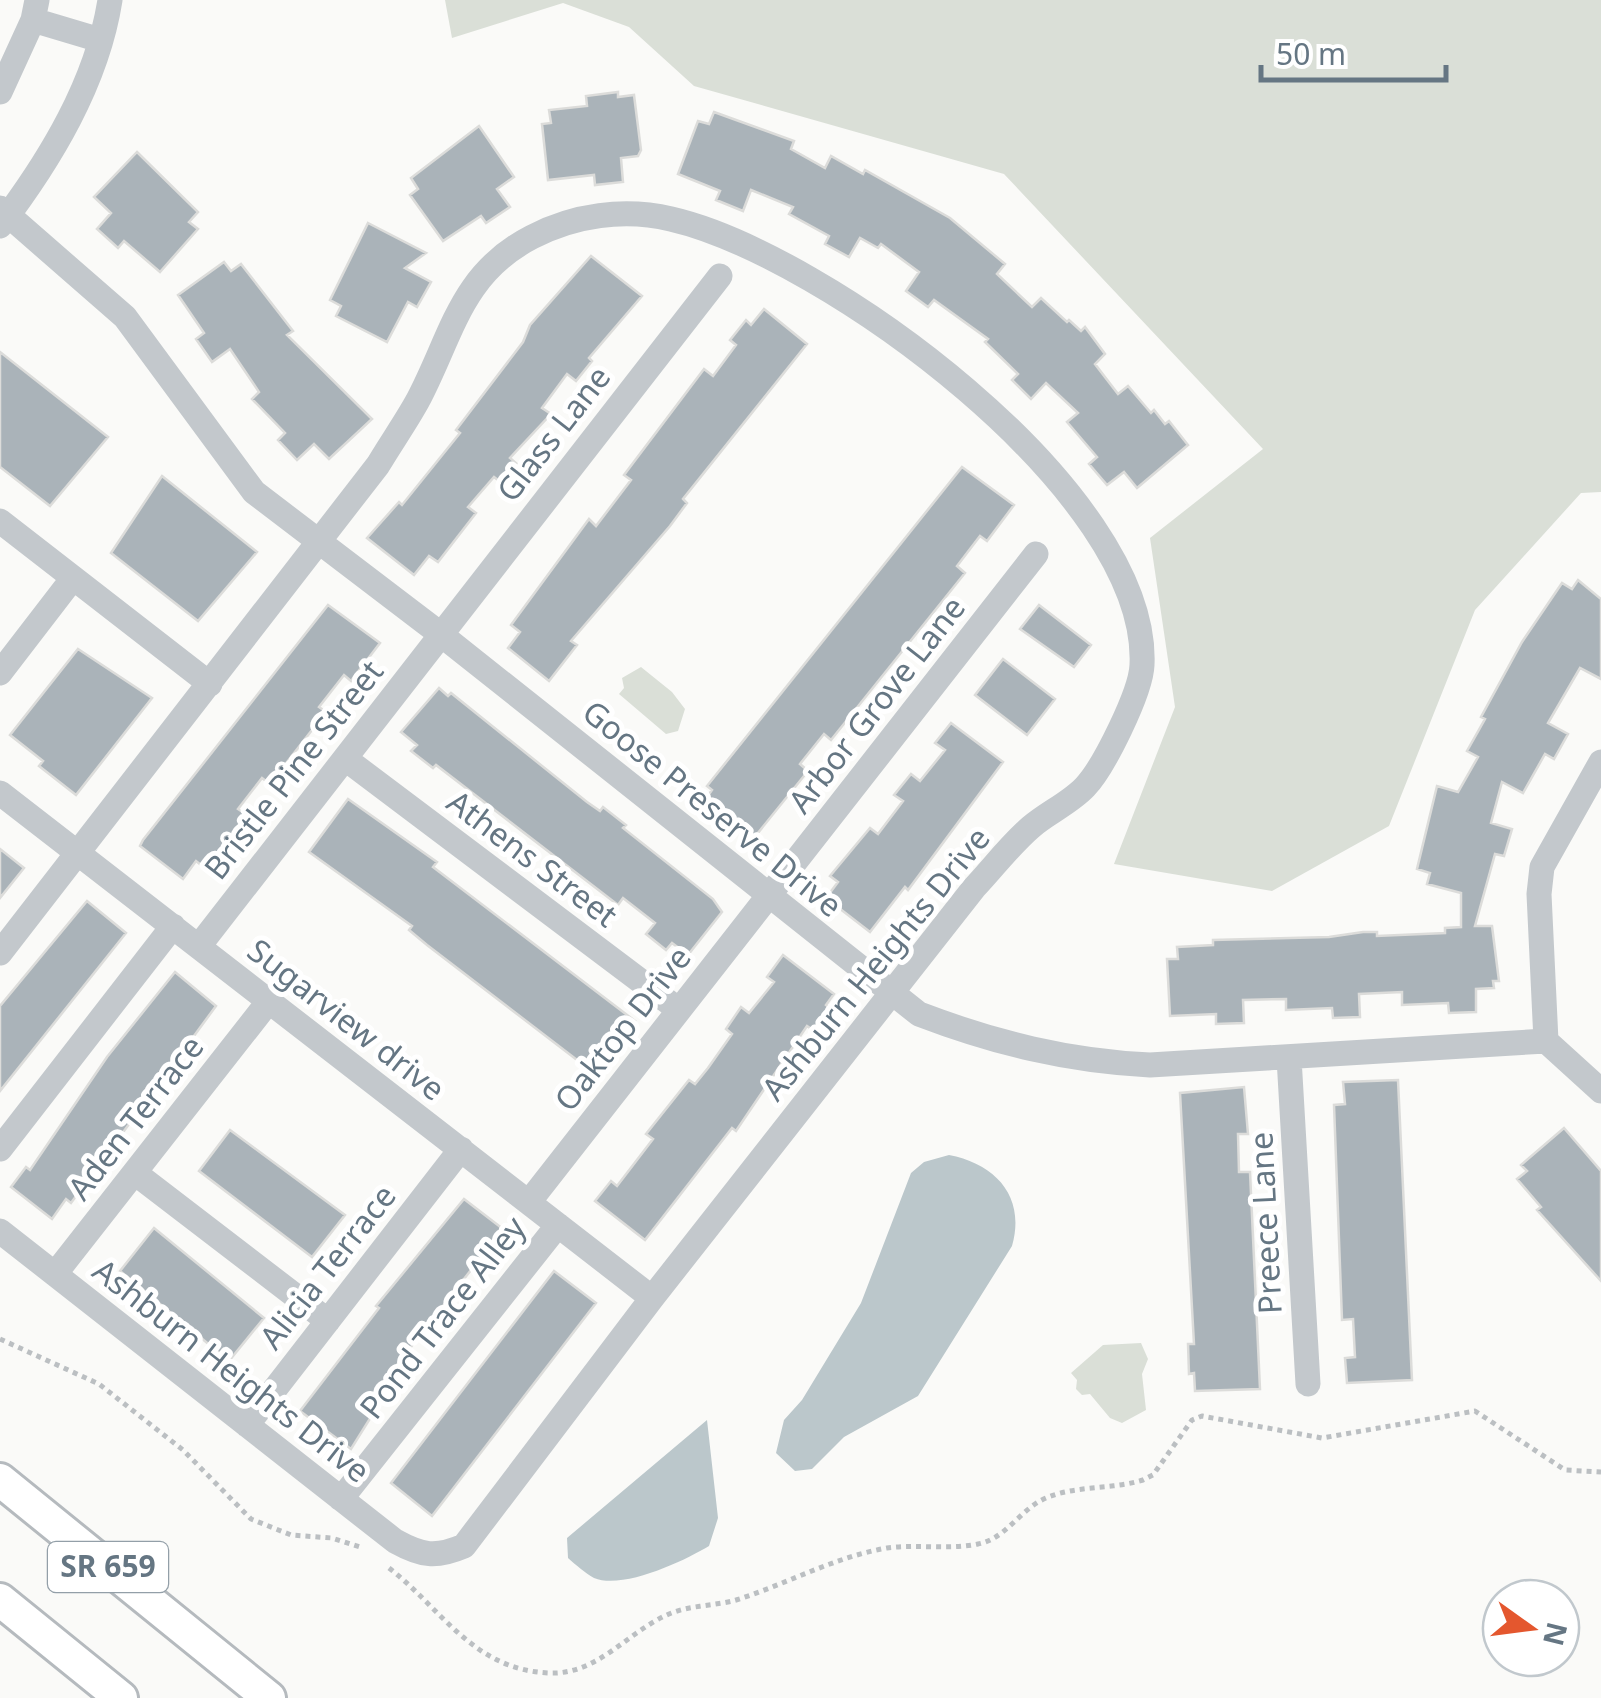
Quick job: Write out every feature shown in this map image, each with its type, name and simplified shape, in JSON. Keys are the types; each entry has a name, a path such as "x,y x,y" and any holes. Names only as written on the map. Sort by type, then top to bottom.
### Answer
{"main road":[{"name":"SR 659","path":"0,1480 269,1698"},
{"name":"SR 659","path":"0,1600 122,1698"}],"street":[{"path":"3,216 61,135 92,69 110,0"},
{"path":"0,92 35,10 100,40"},
{"name":"Ashburn Heights Drive","path":"0,954 378,465 419,398 458,308 486,272 512,250 558,227 614,213 670,218 701,228 788,265 911,342 1022,441 1094,528 1131,599 1142,666 1121,726 1086,786 1030,828 974,888 652,1298 464,1546 439,1557 416,1553 341,1499 0,1231"},
{"name":"Goose Preserve Drive","path":"3,216 125,317 254,492 439,632 918,1014 991,1041 1090,1062 1150,1065 1546,1042"},
{"name":"Glass Lane","path":"439,632 720,276"},
{"path":"0,521 210,684"},
{"name":"Arbor Grove Lane","path":"768,896 1036,554"},
{"path":"0,673 73,578"},
{"name":"Bristle Pine Street","path":"198,946 347,760 439,632"},
{"name":"Athens Street","path":"347,760 678,1010"},
{"path":"1601,762 1542,866 1539,894 1546,1042 1601,1091"},
{"name":"Sugarview drive","path":"0,793 652,1298"},
{"name":"Oaktop Drive","path":"529,1202 768,896"},
{"path":"0,1149 172,926"},
{"name":"Aden Terrace","path":"54,1274 269,1002"},
{"name":"Preece Lane","path":"1289,1058 1308,1384"},
{"name":"Alicia Terrace","path":"247,1425 461,1150"},
{"path":"134,1172 328,1321"},
{"name":"Pond Trace Alley","path":"341,1499 558,1225"}],"path":[{"path":"0,1340 99,1384 183,1450 252,1520 291,1536 332,1538 366,1551"},
{"path":"384,1563 410,1584 444,1625 481,1652 524,1669 550,1673 599,1661 636,1631 672,1612 733,1600 849,1556 888,1548 978,1544 997,1537 1045,1498 1153,1476 1192,1420 1202,1416 1322,1438 1475,1411 1565,1470 1601,1472"}],"shaded area":[{"path":"445,0 1601,0 1601,492 1581,493 1475,610 1389,826 1272,891 1114,864 1175,707 1150,538 1263,449 1004,174 694,86 629,27 563,3 452,38"},
{"path":"641,667 672,692 685,709 678,731 666,734 619,694 624,688 622,678"},
{"path":"949,1155 981,1166 1003,1186 1015,1212 1012,1246 918,1396 844,1437 812,1469 795,1471 776,1453 784,1420 802,1400 861,1303 911,1173 924,1162"},
{"path":"1141,1343 1148,1359 1142,1374 1146,1410 1122,1423 1110,1418 1090,1394 1082,1395 1071,1373 1103,1345"},
{"path":"707,1420 718,1518 709,1546 669,1566 621,1580 594,1578 568,1558 567,1538"}],"building":[{"path":"618,92 618,97 634,95 641,150 638,156 621,158 623,182 595,185 594,175 548,180 542,124 551,123 549,110 587,106 586,96"},
{"path":"714,112 794,141 791,149 825,168 831,156 863,174 865,170 950,218 1005,264 997,274 1032,307 1041,298 1067,322 1081,331 1085,327 1105,354 1095,364 1118,394 1128,386 1151,413 1154,410 1165,424 1169,421 1188,445 1137,488 1124,472 1107,485 1089,464 1097,457 1067,422 1078,413 1046,383 1031,399 1012,380 1018,374 985,342 988,339 934,300 928,307 906,291 919,272 881,244 878,248 860,238 849,257 825,244 829,236 789,214 793,207 751,190 743,211 716,200 720,191 678,174 698,121 709,124"},
{"path":"479,126 514,177 497,189 510,207 486,223 481,216 443,241 410,195 418,189 411,178"},
{"path":"137,152 198,212 189,222 198,229 160,272 124,241 118,248 97,229 111,213 94,197"},
{"path":"368,223 426,253 405,268 431,282 417,307 408,302 387,342 336,316 341,306 330,300"},
{"path":"591,256 642,296 589,358 592,361 576,381 567,374 542,408 551,414 510,458 518,465 503,484 494,477 468,507 476,513 438,562 429,556 414,575 367,538 399,502 402,505 460,433 456,430 523,342 530,325"},
{"path":"224,262 231,271 241,264 293,331 287,335 372,419 329,459 314,444 297,460 278,440 285,433 252,399 259,392 230,349 212,362 196,339 204,333 178,295"},
{"path":"764,309 807,344 683,499 687,503 670,526 571,641 577,645 549,681 508,648 520,632 511,625 589,519 596,526 631,480 624,475 704,369 713,376 736,345 730,340 746,320 751,325"},
{"path":"0,352 108,437 50,506 0,467"},
{"path":"962,467 1014,505 987,541 980,536 957,566 965,573 831,740 824,734 800,764 808,771 753,839 704,801 712,790 707,786"},
{"path":"162,476 257,552 198,621 111,553"},
{"path":"1578,580 1601,599 1601,679 1580,668 1548,723 1568,734 1554,759 1545,754 1523,793 1502,782 1491,823 1512,829 1504,856 1495,854 1475,926 1492,926 1499,981 1493,981 1494,988 1476,989 1476,1012 1449,1013 1448,1003 1402,1005 1402,992 1359,994 1360,1017 1333,1018 1332,1008 1286,1010 1286,999 1243,1000 1244,1023 1216,1024 1216,1014 1170,1016 1167,959 1178,959 1177,947 1213,945 1213,940 1329,937 1363,932 1377,932 1377,936 1445,933 1445,928 1461,927 1461,893 1427,884 1430,873 1417,869 1437,786 1458,792 1478,757 1467,751 1485,719 1481,717 1522,642 1562,583 1572,589"},
{"path":"328,605 380,643 351,681 344,675 319,707 326,712 270,784 262,778 238,809 247,815 206,869 196,861 183,879 140,846 143,840"},
{"path":"1039,605 1091,645 1074,667 1020,629"},
{"path":"78,649 152,698 76,795 39,766 43,761 10,735"},
{"path":"1003,659 1055,699 1027,735 975,695"},
{"path":"439,688 448,696 451,693 587,802 600,811 603,807 626,825 623,828 713,899 722,912 688,955 672,943 666,950 646,934 655,923 623,898 618,905 436,765 433,768 411,751 417,745 401,732"},
{"path":"951,723 1003,762 908,890 905,887 870,932 826,898 838,882 830,876 870,828 878,834 903,801 894,795 911,774 920,781 945,750 935,743"},
{"path":"348,799 437,862 433,867 635,1021 594,1073 427,945 409,930 412,926 309,852"},
{"path":"0,849 24,868 0,898"},
{"path":"87,901 126,933 0,1091 0,1006"},
{"path":"783,955 834,994 826,1005 830,1008 813,1030 807,1026 736,1131 732,1128 645,1240 595,1201 611,1181 617,1186 653,1139 646,1134 689,1080 695,1084 708,1068 732,1034 726,1029 741,1007 749,1013 774,982 767,977"},
{"path":"175,972 216,1006 71,1203 66,1199 52,1219 11,1187 26,1167 30,1170 107,1057"},
{"path":"1398,1080 1412,1380 1347,1383 1345,1358 1355,1357 1353,1319 1342,1320 1334,1105 1345,1104 1343,1082"},
{"path":"1244,1087 1248,1134 1238,1134 1239,1172 1250,1172 1260,1389 1195,1391 1194,1373 1189,1374 1188,1344 1194,1344 1180,1093"},
{"path":"1564,1128 1601,1171 1601,1281 1537,1210 1541,1207 1517,1179 1527,1171 1521,1165"},
{"path":"230,1130 345,1215 312,1257 199,1171"},
{"path":"464,1199 503,1229 368,1402 376,1409 351,1449 300,1411 379,1308 376,1306"},
{"path":"154,1228 264,1318 229,1361 120,1271"},
{"path":"554,1271 596,1303 432,1516 391,1483"}]}
